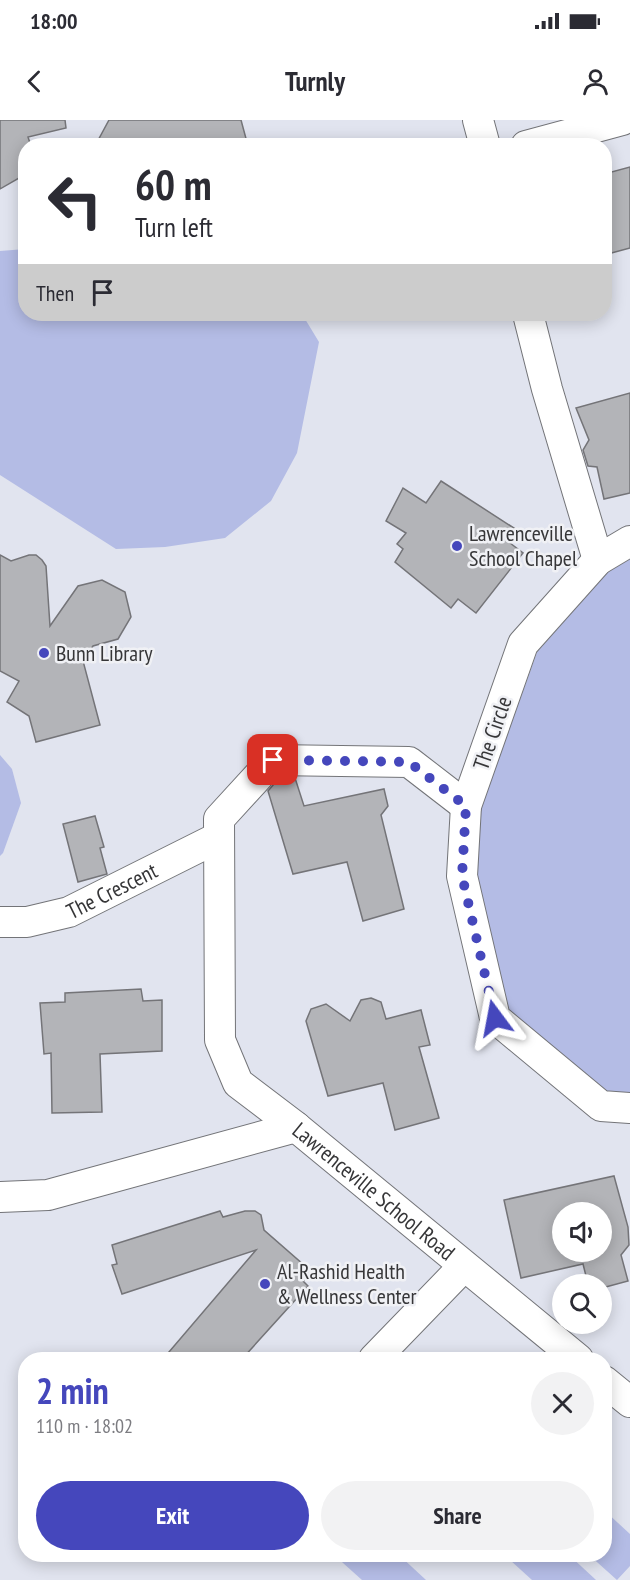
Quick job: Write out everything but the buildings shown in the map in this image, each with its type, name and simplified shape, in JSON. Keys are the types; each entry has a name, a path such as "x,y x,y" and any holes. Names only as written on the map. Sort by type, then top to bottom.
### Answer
{"street":[{"path":"478,120 483,138"},
{"path":"556,138 622,120"},
{"path":"530,321 547,389 598,560"},
{"name":"The Circle","path":"630,541 598,560 523,644 466,806 462,876 495,1018 601,1106 630,1108"},
{"path":"296,1127 238,1083 220,1040 219,819 273,760 409,762 466,806"},
{"name":"The Crescent","path":"0,922 27,922 69,912 219,837"},
{"name":"Lawrenceville School Road","path":"0,1197 48,1195 296,1127 569,1352"},
{"path":"381,1352 464,1266"},
{"path":"612,1387 630,1402"}],"shaded area":[{"path":"0,120 630,120 630,1580 0,1580"},
{"path":"18,250 18,321 306,321 319,342 297,453 271,501 225,538 165,547 116,549 0,475 0,251"},
{"path":"630,559 630,1093 607,1091 509,1010 477,875 481,808 537,652 608,572"},
{"path":"0,755 12,769 21,803 0,856"},
{"path":"612,1517 630,1534 630,1566 617,1580 597,1562 612,1562"},
{"path":"342,1562 407,1562 426,1580 362,1580"},
{"path":"512,1562 577,1562 596,1580 532,1580"}],"place":[{"name":"Lawrenceville School Chapel","path":"457,546"},
{"name":"Bunn Library","path":"44,653"},
{"name":"Al-Rashid Health & Wellness Center","path":"265,1284"}],"route":[{"path":"273,760 409,762 466,806 462,876 495,1018"}]}
